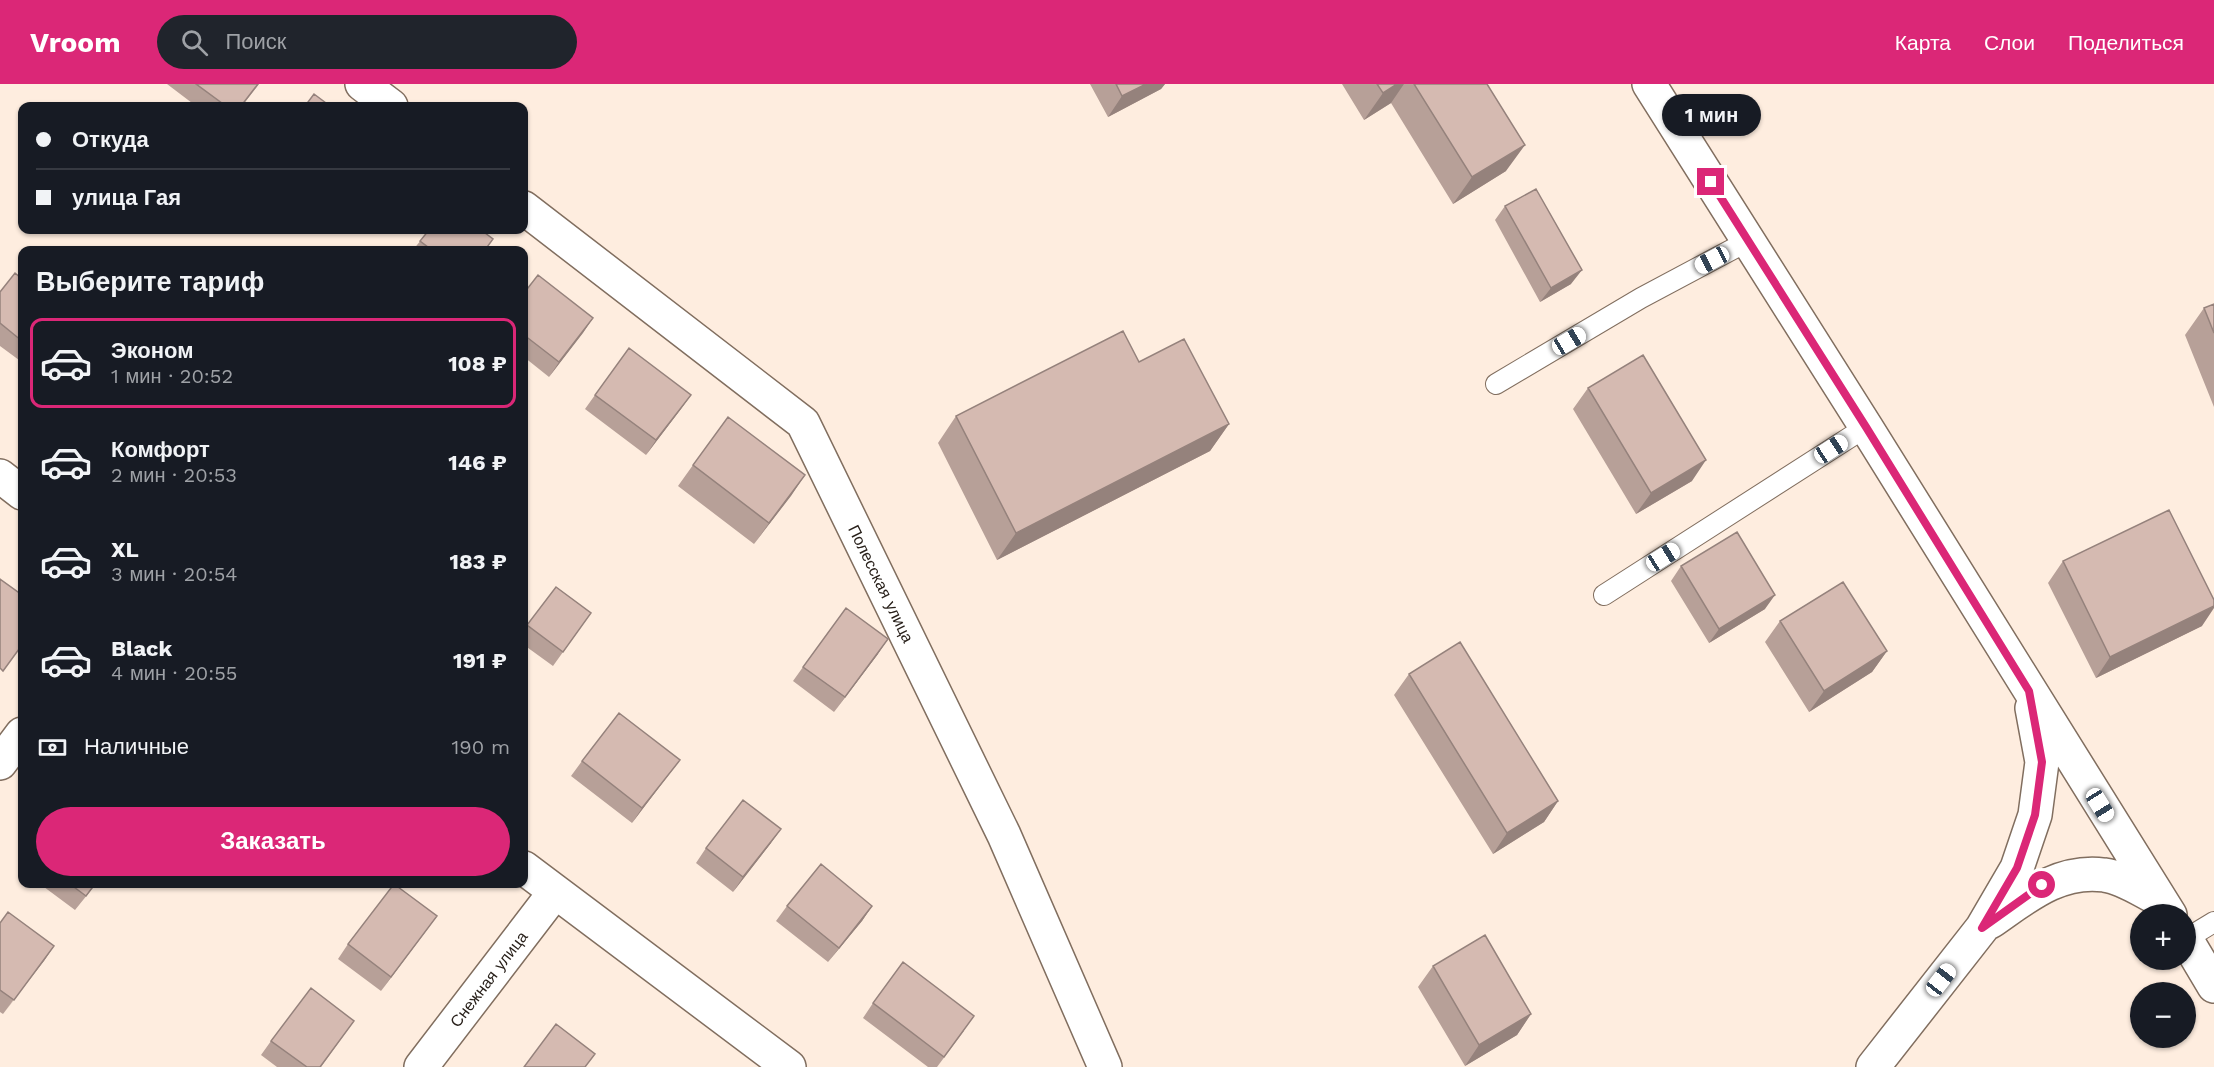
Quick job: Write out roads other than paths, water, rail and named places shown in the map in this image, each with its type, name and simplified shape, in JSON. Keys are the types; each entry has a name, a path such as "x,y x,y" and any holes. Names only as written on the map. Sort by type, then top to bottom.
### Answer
{"street":[{"path":"362,84 387,102"},
{"path":"1649,84 2163,904"},
{"name":"Полесская улица","path":"528,211 803,423 1004,835 1105,1067"},
{"path":"0,476 18,490"},
{"path":"1873,1067 1982,928 2017,868 2035,815 2042,762 2029,691"},
{"path":"0,763 18,739"},
{"path":"528,871 789,1067"},
{"path":"1982,928 2042,885 2076,875 2105,875 2159,904"},
{"name":"Снежная улица","path":"421,1067 555,892"},
{"path":"2196,956 2214,986"}],"lane":[{"path":"1496,384 1641,298 1748,241"},
{"path":"1604,595 1866,427"},
{"path":"2196,933 2214,922"}]}
